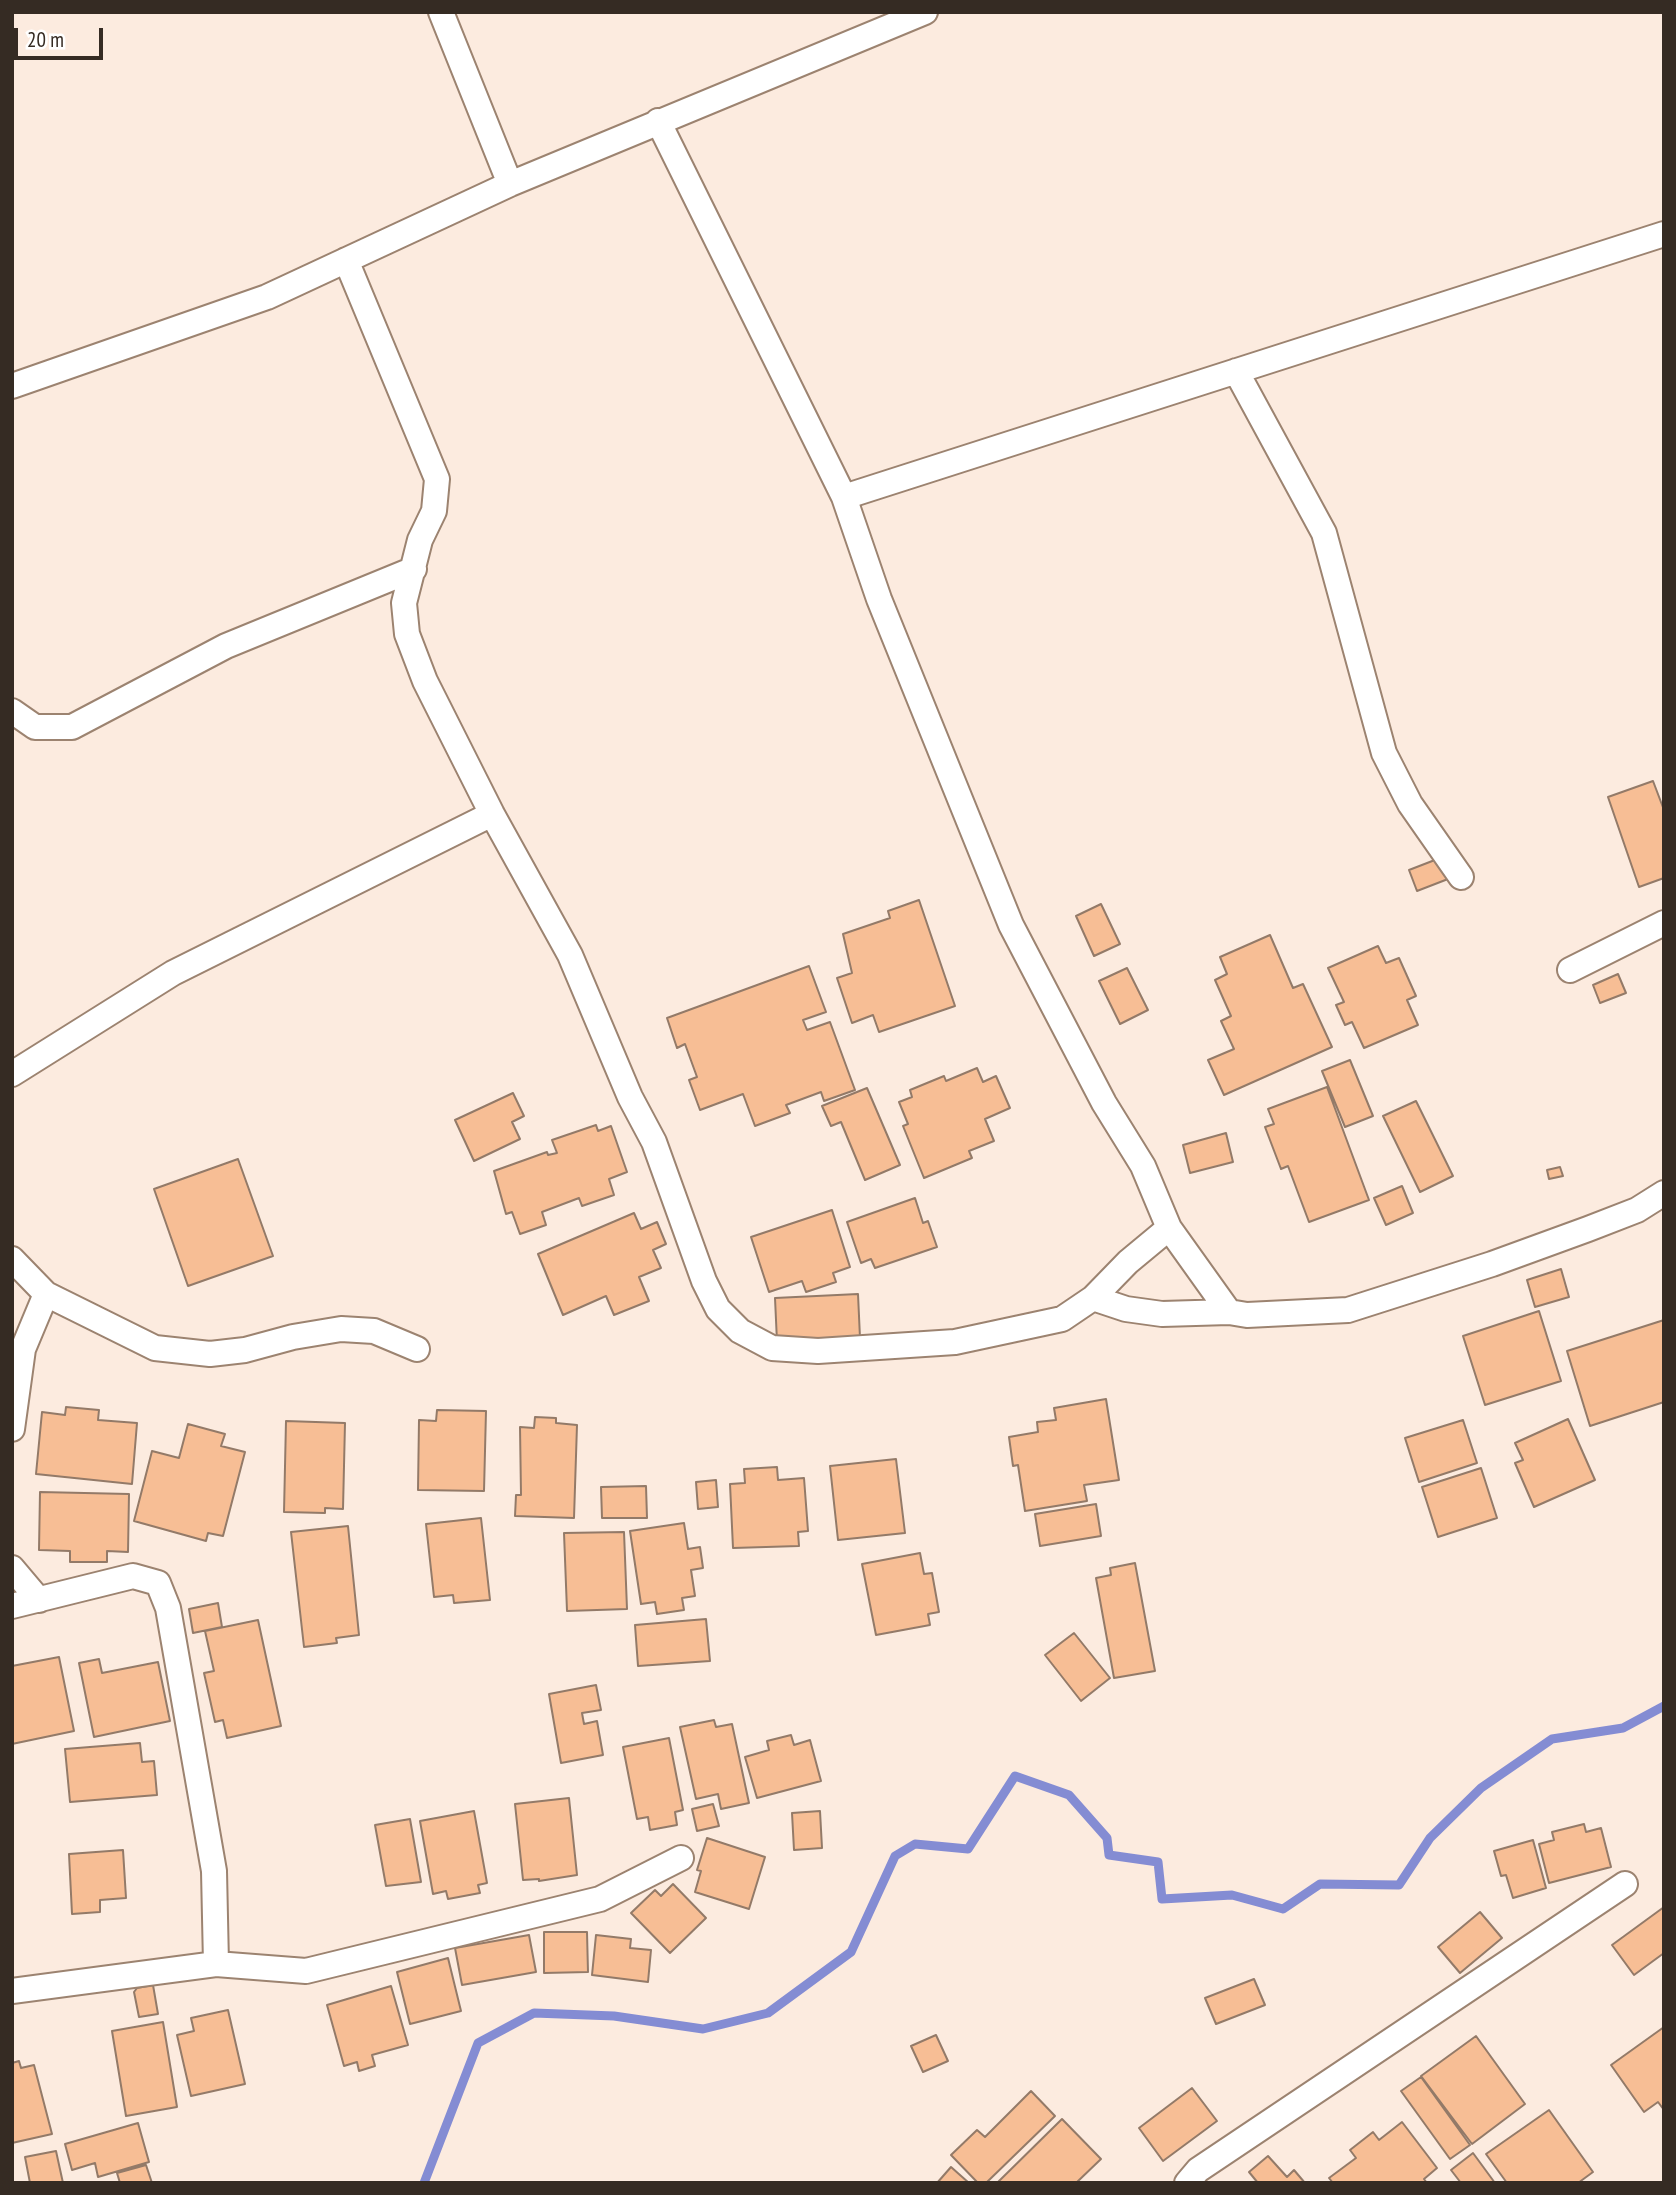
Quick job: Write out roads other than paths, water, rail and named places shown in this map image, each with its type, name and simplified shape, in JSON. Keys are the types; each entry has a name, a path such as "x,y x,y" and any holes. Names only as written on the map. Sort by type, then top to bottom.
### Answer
{"street":[{"path":"441,12 510,184"},
{"path":"12,386 267,297 510,184 925,12"},
{"path":"658,121 844,498 879,599 1011,925 1104,1103 1143,1166 1169,1228 1229,1312"},
{"path":"844,498 1664,234"},
{"path":"346,260 436,479 434,511 420,540 404,603 407,634 425,681 492,814 570,955 630,1097 654,1142 704,1281 719,1309 740,1331 772,1348 818,1351 955,1342 1062,1319 1093,1298 1128,1262 1169,1228"},
{"path":"1236,371 1324,533 1384,753 1410,804 1461,877"},
{"path":"12,711 35,727 72,727 226,646 414,569"},
{"path":"12,1074 173,973 492,814"},
{"path":"1570,970 1664,923"},
{"path":"1093,1298 1126,1309 1162,1314 1229,1312 1247,1315 1348,1310 1492,1264 1588,1229 1637,1210 1664,1194"},
{"path":"12,1259 46,1294 155,1348 210,1354 245,1350 293,1337 341,1329 374,1331 417,1349"},
{"path":"12,1429 23,1349 46,1294"},
{"path":"12,1569 39,1600"},
{"path":"12,1606 133,1576 158,1583 168,1608 214,1871 216,1964"},
{"path":"12,1991 216,1964 306,1971 600,1899 681,1858"},
{"path":"1198,2179 1625,1884"}],"waterway":[{"path":"424,2183 478,2043 534,2013 614,2016 703,2029 768,2013 851,1952 895,1856 915,1844 968,1849 1015,1776 1069,1795 1107,1838 1109,1855 1158,1862 1162,1899 1232,1895 1283,1909 1320,1884 1399,1885 1430,1838 1481,1788 1552,1739 1623,1728 1664,1706"}]}
